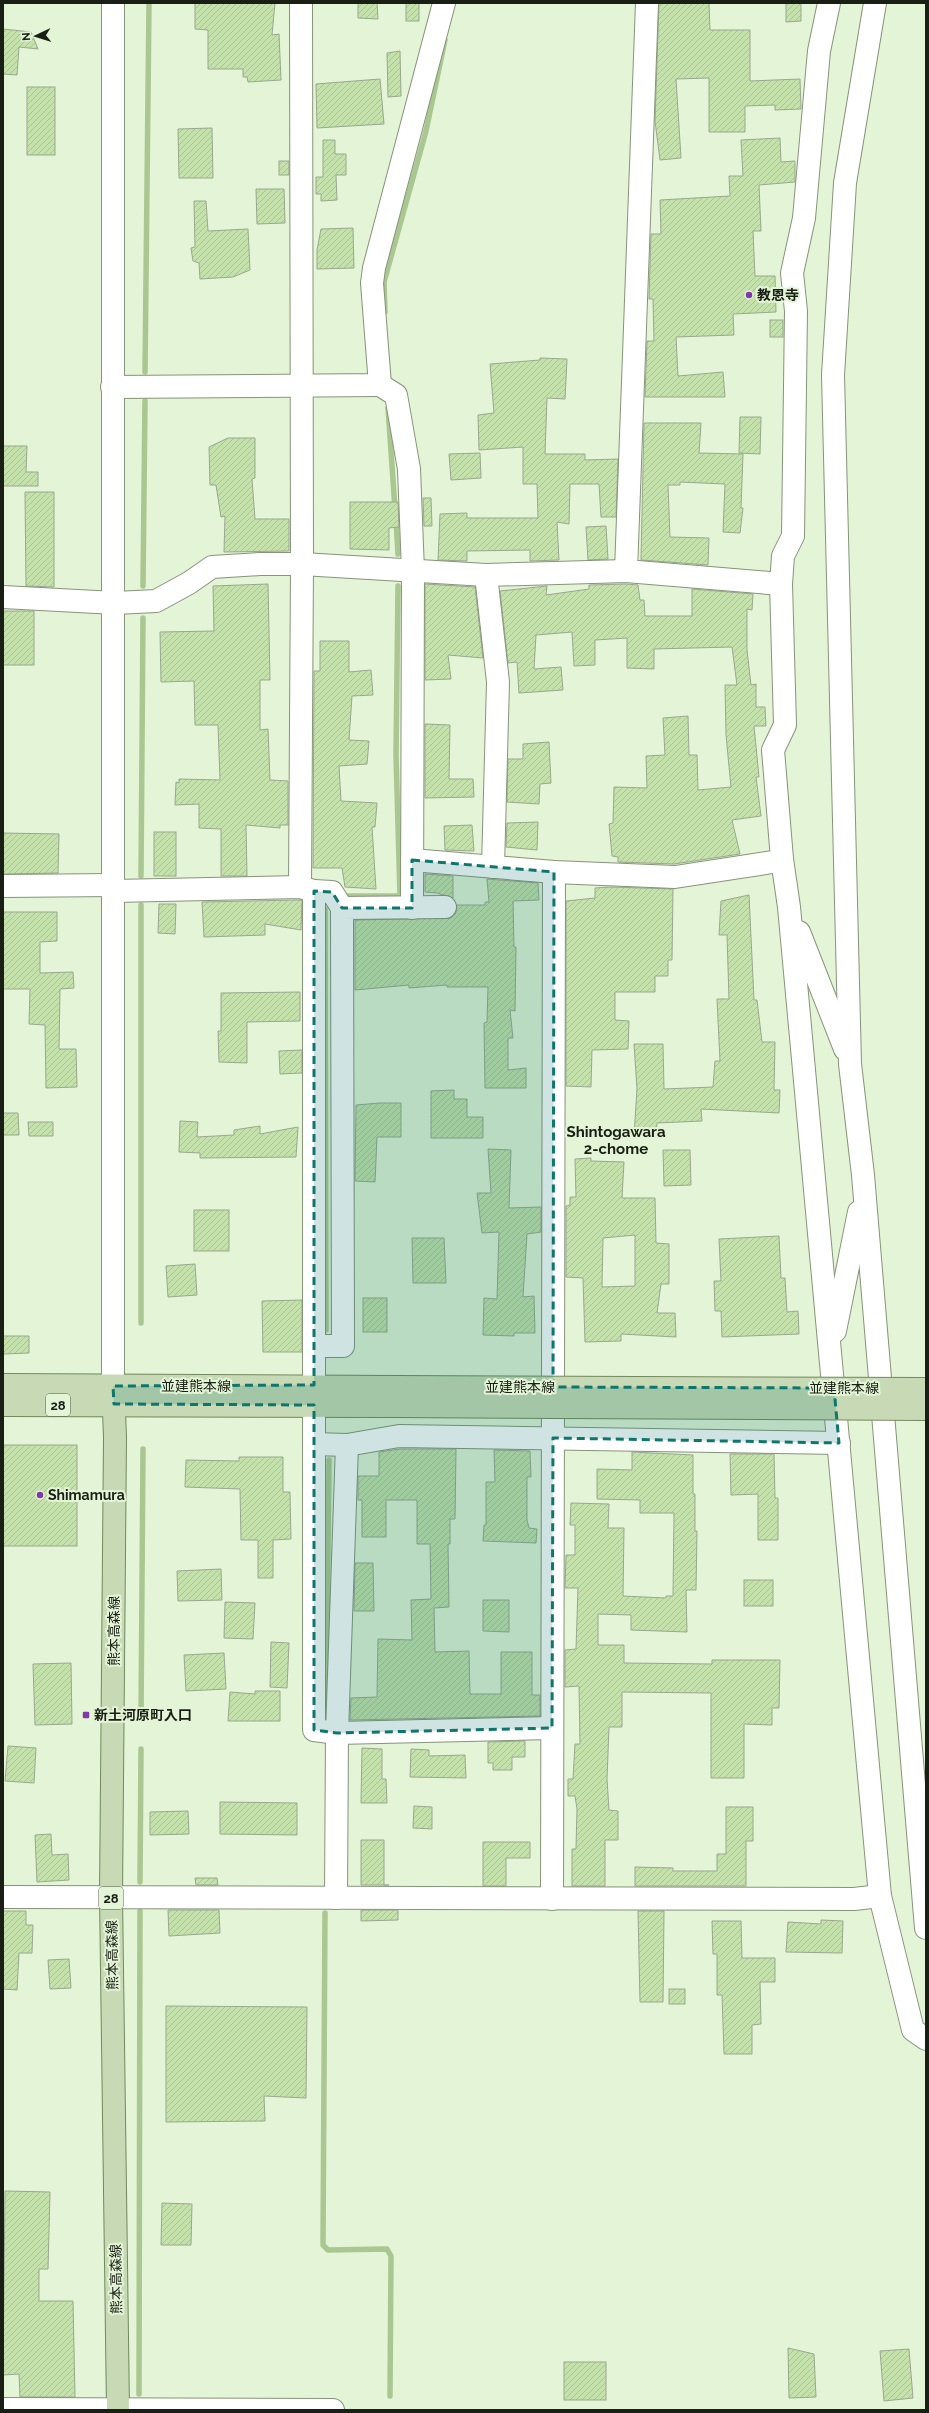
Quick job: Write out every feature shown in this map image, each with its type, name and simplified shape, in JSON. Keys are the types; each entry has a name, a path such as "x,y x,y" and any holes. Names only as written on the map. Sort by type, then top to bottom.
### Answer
{"main road":[{"name":"28","path":"3,1385 113,1395"},
{"name":"並建熊本線","path":"395,1396 926,1389"},
{"name":"28","path":"3,1405 113,1395"},
{"name":"並建熊本線","path":"113,1395 395,1396 926,1409"},
{"name":"熊本高森線","path":"113,1395 111,1896 118,2409"}],"street":[{"path":"113,3 112,387 115,603 113,1395"},
{"path":"301,3 300,385 314,1346 314,1730 337,1733 552,1728"},
{"path":"380,385 372,283 374,268 444,3"},
{"path":"626,571 647,3"},
{"path":"829,3 819,51 804,218 792,273 796,311 793,536 783,556 781,584 785,725 773,750 782,859 789,907 880,1896 913,2030 926,2039"},
{"path":"875,3 845,183 833,375 850,1064 864,1188 926,1928"},
{"path":"112,387 380,385 396,395 409,469 413,571 412,908"},
{"path":"3,597 115,603 156,601 189,583 212,566 302,564 486,575 626,571 781,584"},
{"path":"486,575 498,682 494,866"},
{"path":"412,860 554,872 675,877 779,861 782,859"},
{"path":"552,1899 554,872"},
{"path":"3,886 307,889 332,892 342,908 343,1346 314,1346"},
{"path":"342,908 445,907"},
{"path":"789,907 850,1064"},
{"path":"830,1354 864,1188"},
{"path":"314,1444 347,1445 399,1436 839,1443"},
{"path":"336,1898 337,1733 347,1445"},
{"path":"3,1897 111,1896 552,1899 854,1899 880,1896"},
{"path":"3,2410 333,2410"}],"highlighted area":[{"path":"412,860 554,872 553,1387 834,1388 839,1443 553,1438 552,1728 337,1733 314,1730 314,1405 114,1404 113,1386 314,1385 314,891 332,892 342,908 412,908"}],"building":[{"path":"195,3 275,3 272,35 279,34 281,80 248,82 247,77 243,77 243,69 208,69 208,30 195,29"},
{"path":"358,3 377,3 378,19 358,18"},
{"path":"406,3 419,3 419,21 406,21"},
{"path":"659,3 709,3 710,30 750,30 750,81 800,79 801,109 775,110 775,105 745,106 745,132 709,132 709,78 676,79 681,158 660,160 655,121"},
{"path":"786,3 801,3 801,21 786,22"},
{"path":"3,29 31,32 38,49 19,47 17,75 3,74"},
{"path":"400,51 401,96 388,97 387,53"},
{"path":"380,79 384,124 317,128 316,84"},
{"path":"27,87 55,87 55,155 27,155"},
{"path":"212,128 213,178 179,178 178,129"},
{"path":"780,138 781,162 795,161 795,182 759,185 761,231 753,231 755,276 775,276 776,312 733,314 734,335 676,337 678,376 723,372 725,397 645,397 647,341 654,341 653,299 649,299 651,234 661,234 660,200 730,196 729,176 743,176 741,140"},
{"path":"323,140 335,140 335,154 346,154 346,175 336,175 337,200 321,201 321,194 316,194 316,177 323,177"},
{"path":"279,161 289,161 289,175 279,175"},
{"path":"256,189 284,189 285,223 257,224"},
{"path":"194,201 206,201 208,231 248,229 250,270 233,277 200,279 199,263 193,261 191,248 195,247"},
{"path":"353,228 354,268 317,269 317,250 321,229"},
{"path":"770,320 783,320 783,337 770,337"},
{"path":"540,358 567,359 565,399 547,398 545,454 585,454 585,460 618,459 616,517 601,517 599,484 570,484 569,524 557,522 559,560 530,561 530,550 467,551 467,561 438,560 440,514 467,513 467,518 538,518 537,484 523,484 523,447 479,450 478,415 494,413 490,364 540,360"},
{"path":"740,417 761,417 760,454 739,453"},
{"path":"644,423 701,423 699,453 743,454 741,508 743,508 740,533 723,532 725,484 680,482 680,485 668,485 670,537 709,538 708,565 641,560"},
{"path":"228,438 255,438 255,478 252,479 255,519 289,519 289,551 224,552 225,516 221,517 216,485 210,485 209,447"},
{"path":"3,446 27,446 26,472 38,472 38,486 3,486"},
{"path":"480,453 481,478 451,480 449,454"},
{"path":"25,492 54,492 54,587 26,586"},
{"path":"423,498 431,498 432,526 424,526"},
{"path":"350,502 398,502 399,527 389,528 389,550 350,549"},
{"path":"606,526 608,559 588,560 586,527"},
{"path":"268,584 270,680 260,680 260,730 268,729 270,780 288,781 288,825 280,825 280,828 246,825 247,876 221,876 221,829 199,828 199,804 175,805 176,782 179,783 179,779 220,780 218,725 195,725 194,681 161,682 160,632 214,631 213,586"},
{"path":"425,584 475,587 483,658 448,655 451,679 425,680"},
{"path":"589,585 638,585 640,600 644,600 645,616 692,616 692,589 753,594 752,610 747,609 747,650 751,685 756,684 756,707 765,707 766,726 754,726 759,777 756,777 761,816 732,820 740,854 674,864 618,862 618,857 612,856 609,824 613,823 614,787 647,788 646,756 665,755 663,718 688,716 689,755 697,755 698,790 731,787 726,735 725,685 737,685 732,647 654,649 654,669 627,668 627,638 595,640 595,665 574,666 572,632 536,635 534,669 561,667 563,690 519,693 517,662 508,663 500,591 547,586 546,595 589,589"},
{"path":"3,611 34,611 34,665 3,665"},
{"path":"320,641 349,641 349,672 371,670 373,695 352,696 349,740 369,741 367,764 339,766 341,801 377,803 375,827 372,827 376,889 345,887 342,868 313,868 314,671 320,671"},
{"path":"425,724 450,725 449,779 473,779 474,797 425,798"},
{"path":"549,742 551,783 540,784 539,804 507,802 508,759 523,759 523,744"},
{"path":"538,822 537,850 506,847 507,823"},
{"path":"472,825 474,851 445,850 444,826"},
{"path":"154,832 176,832 176,876 154,876"},
{"path":"3,833 59,834 58,873 3,874"},
{"path":"425,874 453,876 453,898 437,893 425,892"},
{"path":"487,879 538,883 539,900 513,901 514,947 516,947 515,1011 510,1010 513,1038 508,1038 508,1070 526,1068 526,1088 485,1088 484,1023 487,1022 488,987 447,987 447,985 409,988 409,985 355,990 355,920 451,918 456,913 457,905 485,905 485,902 489,902"},
{"path":"595,888 673,889 672,960 668,960 668,976 655,976 655,992 615,992 615,1020 629,1021 628,1049 592,1050 591,1087 566,1086 566,901 595,898"},
{"path":"749,895 754,1000 757,1000 762,1042 775,1042 774,1090 780,1090 779,1113 701,1109 702,1121 657,1123 656,1137 634,1136 637,1089 634,1044 663,1044 664,1089 713,1087 715,1061 720,1061 717,999 729,999 727,935 719,935 721,901"},
{"path":"302,900 301,930 265,924 265,935 204,937 202,902"},
{"path":"159,904 176,904 175,934 158,933"},
{"path":"3,912 57,912 57,941 40,942 40,973 73,972 74,988 60,989 59,1049 76,1049 77,1087 46,1088 45,1025 29,1024 30,989 3,989"},
{"path":"300,992 300,1021 247,1022 247,1063 219,1062 218,1031 221,1031 221,993"},
{"path":"302,1050 302,1073 280,1074 279,1051"},
{"path":"454,1090 454,1099 467,1099 467,1117 483,1117 483,1138 431,1138 431,1091"},
{"path":"401,1103 401,1137 377,1137 375,1182 355,1181 356,1105"},
{"path":"3,1113 18,1113 19,1135 3,1135"},
{"path":"180,1121 198,1122 197,1137 234,1135 234,1130 260,1126 260,1134 298,1127 296,1157 200,1158 200,1153 179,1152"},
{"path":"28,1122 53,1122 53,1136 29,1136"},
{"path":"488,1149 511,1150 509,1208 541,1207 541,1232 527,1234 523,1297 534,1296 535,1333 514,1333 514,1336 483,1335 484,1298 497,1299 499,1232 482,1233 477,1193 491,1193"},
{"path":"663,1150 690,1150 691,1185 664,1186"},
{"path":"591,1158 591,1161 624,1162 622,1198 655,1198 656,1243 669,1244 669,1284 661,1284 657,1313 675,1313 676,1337 621,1334 621,1341 585,1342 583,1278 566,1277 566,1206 570,1205 570,1197 576,1197 575,1159","holes":["635,1235 635,1286 602,1287 603,1238"]},
{"path":"194,1210 229,1210 229,1251 194,1251"},
{"path":"779,1236 781,1278 785,1278 787,1312 798,1311 799,1334 722,1337 721,1311 715,1311 714,1281 721,1281 719,1239"},
{"path":"412,1238 444,1238 446,1283 413,1283"},
{"path":"195,1264 197,1295 168,1297 166,1266"},
{"path":"363,1298 387,1298 387,1332 363,1332"},
{"path":"302,1300 302,1352 263,1352 262,1301"},
{"path":"3,1336 29,1336 29,1353 3,1354"},
{"name":"Shimamura","path":"3,1445 77,1445 77,1546 3,1546"},
{"path":"400,1449 456,1449 455,1519 450,1519 450,1544 448,1544 449,1607 434,1608 435,1652 469,1651 470,1694 501,1694 501,1652 532,1652 532,1695 540,1695 540,1716 350,1720 351,1698 377,1697 378,1639 412,1640 411,1600 431,1599 430,1544 417,1544 417,1500 386,1500 386,1537 362,1537 362,1500 358,1500 358,1476 379,1476 379,1452"},
{"path":"494,1450 530,1451 531,1477 527,1477 527,1520 529,1528 537,1529 536,1543 483,1541 484,1525 486,1525 486,1482 495,1482"},
{"path":"632,1452 693,1455 693,1494 695,1494 695,1531 697,1531 696,1590 686,1590 687,1632 631,1630 631,1615 598,1614 598,1645 624,1645 624,1663 712,1664 712,1660 780,1660 779,1708 772,1708 772,1725 744,1724 744,1778 711,1778 711,1693 622,1692 622,1727 609,1727 607,1779 609,1810 618,1811 618,1840 605,1840 605,1886 572,1886 572,1849 576,1849 577,1809 575,1796 568,1796 568,1779 573,1779 575,1744 580,1744 579,1686 565,1687 565,1650 576,1649 578,1588 565,1588 566,1555 575,1555 575,1525 570,1525 571,1503 609,1504 608,1528 624,1528 623,1596 666,1598 666,1596 673,1596 674,1513 640,1513 640,1500 597,1499 597,1469 632,1470"},
{"path":"730,1454 774,1454 775,1498 778,1498 778,1540 758,1540 758,1494 731,1495"},
{"path":"239,1457 283,1457 283,1492 290,1492 291,1539 273,1540 273,1578 258,1578 258,1540 241,1540 240,1489 185,1487 186,1460 239,1461"},
{"path":"355,1563 373,1563 374,1611 354,1611"},
{"path":"221,1569 222,1600 178,1601 177,1571"},
{"path":"744,1580 773,1580 773,1606 744,1606"},
{"path":"483,1600 509,1600 509,1632 483,1631"},
{"path":"225,1602 255,1603 253,1639 224,1638"},
{"path":"271,1642 289,1643 287,1688 270,1687"},
{"path":"224,1653 226,1689 186,1691 184,1655"},
{"path":"71,1663 72,1724 35,1725 33,1664"},
{"path":"255,1691 280,1691 280,1721 228,1721 230,1692 255,1694"},
{"path":"525,1741 525,1757 512,1757 512,1770 493,1770 493,1763 488,1763 488,1742"},
{"path":"8,1746 36,1748 34,1783 5,1781"},
{"path":"362,1748 382,1749 382,1779 386,1779 387,1803 361,1803"},
{"path":"411,1749 429,1750 429,1756 465,1755 466,1778 410,1777"},
{"path":"220,1802 297,1803 297,1835 220,1834"},
{"path":"414,1806 432,1807 432,1829 413,1828"},
{"path":"726,1807 753,1807 753,1841 746,1841 746,1886 635,1886 635,1867 673,1868 673,1871 717,1871 717,1854 726,1854"},
{"path":"188,1811 189,1834 150,1835 150,1812"},
{"path":"51,1834 52,1855 68,1854 69,1880 37,1882 35,1835"},
{"path":"361,1840 384,1840 384,1885 361,1885"},
{"path":"483,1842 530,1842 530,1858 506,1858 506,1886 483,1886"},
{"path":"195,1878 217,1878 218,1885 196,1885"},
{"path":"168,1910 219,1910 220,1933 169,1936"},
{"path":"361,1910 398,1910 398,1920 361,1921"},
{"path":"3,1911 26,1911 26,1925 33,1925 32,1953 19,1953 17,1990 3,1989"},
{"path":"638,1911 664,1911 663,2002 640,2002"},
{"path":"821,1920 843,1921 842,1953 786,1952 788,1922 821,1924"},
{"path":"712,1921 741,1921 742,1958 775,1958 775,1982 760,1982 761,2024 752,2025 752,2054 724,2054 722,1995 717,1995 717,1954 713,1954"},
{"path":"69,1959 71,1988 50,1989 48,1960"},
{"path":"669,1989 685,1989 685,2004 669,2004"},
{"path":"166,2006 307,2007 306,2098 264,2096 265,2121 166,2122"},
{"path":"5,2191 50,2192 48,2269 39,2269 39,2301 73,2301 75,2397 20,2397 19,2374 3,2375"},
{"path":"162,2203 192,2204 191,2245 161,2245"},
{"path":"788,2348 814,2354 816,2397 789,2398"},
{"path":"909,2349 913,2398 884,2401 880,2351"},
{"path":"564,2362 606,2362 606,2400 564,2400"}],"waterway":[{"path":"145,372 149,3"},
{"path":"385,312 384,282 426,131 445,40"},
{"path":"143,586 145,401"},
{"path":"388,408 395,509"},
{"path":"396,520 398,554"},
{"path":"341,896 400,896 396,755 398,586"},
{"path":"141,876 143,618"},
{"path":"141,905 141,1323"},
{"path":"325,909 326,1330"},
{"path":"141,1719 143,1449"},
{"path":"326,1717 329,1460"},
{"path":"140,1882 141,1749"},
{"path":"139,2394 140,1911"},
{"path":"325,1913 323,2245 328,2250 387,2249 391,2256 390,2396"}],"place":[{"name":"教恩寺","path":"749,295"},
{"name":"Shimamura","path":"40,1495"},
{"name":"新土河原町入口","path":"86,1715"}],"district":[{"name":"Shintogawara 2-chome","path":"616,1140"}]}
